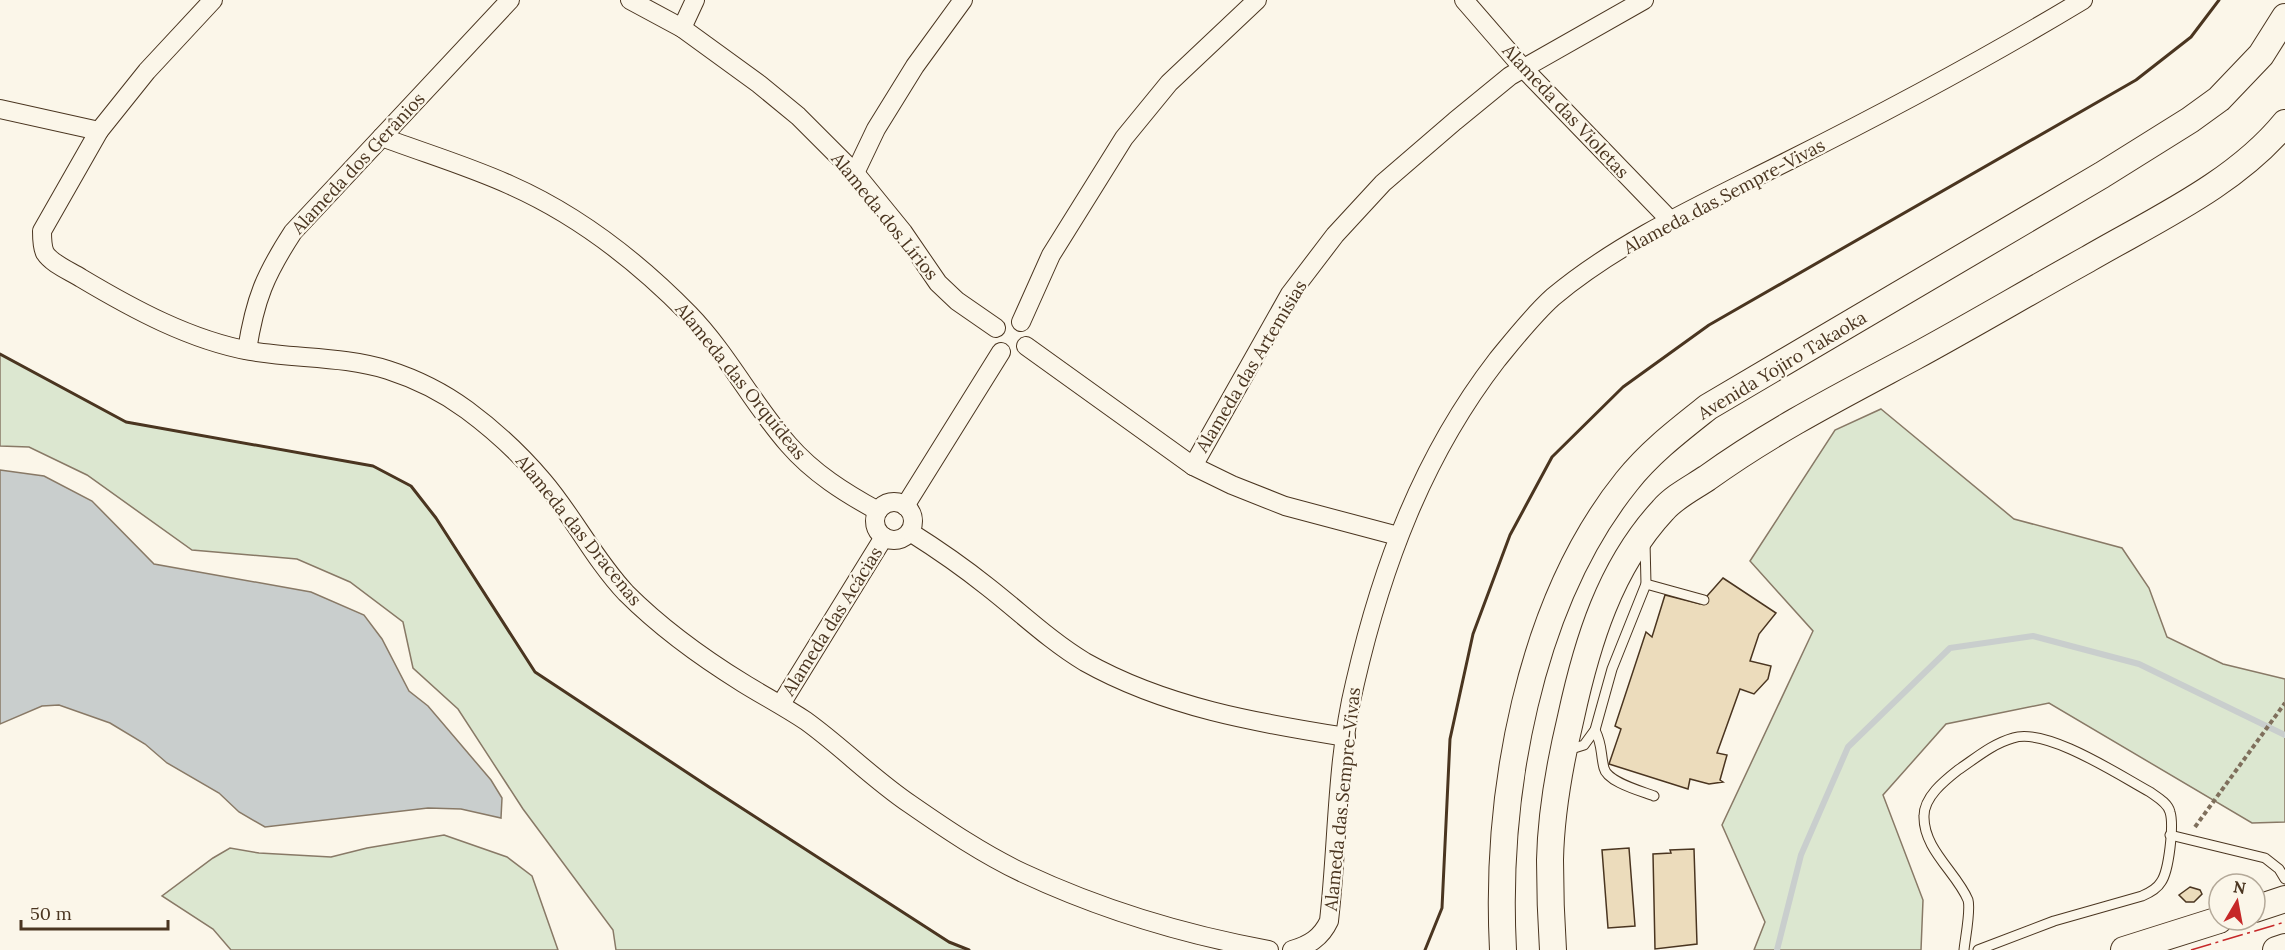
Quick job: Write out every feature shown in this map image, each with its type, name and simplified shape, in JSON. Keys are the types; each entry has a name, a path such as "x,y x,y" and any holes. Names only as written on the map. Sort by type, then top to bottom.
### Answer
{"main road":[{"name":"Avenida Yojiro Takaoka","path":"1503,950 1502,853 1519,738 1532,680 1546,628 1565,583 1597,523 1628,480 1666,440 1708,407 2102,175 2190,120 2219,99 2261,55 2285,17"},
{"path":"1553,950 1550,858 1555,801 1563,752 1584,658 1609,590 1645,531 1665,507 1746,450 1840,395 1916,356 2180,206 2231,172 2275,135 2285,123"},
{"path":"2267,905 2285,899"},
{"path":"2124,950 2207,924"},
{"path":"2276,950 2285,947"}],"street":[{"name":"Alameda das Dracenas","path":"213,0 147,71 99,131 42,231 45,253 54,262 160,321 210,340 247,350 336,360 387,370 426,385 467,409 514,450 543,481 600,562 625,592 660,625 704,658 747,686 781,704 812,726 905,801 960,837 1021,872 1072,894 1224,942 1269,950"},
{"name":"Alameda dos Gerânios","path":"247,350 251,323 260,290 273,262 293,232 510,0"},
{"name":"Alameda dos Lírios","path":"630,0 681,28 759,84 798,116 855,173 903,232 938,283 957,301 996,328"},
{"path":"681,28 695,0"},
{"path":"855,173 881,120 915,66 963,0"},
{"path":"1021,322 1051,255 1124,138 1169,83 1257,0"},
{"name":"Alameda das Violetas","path":"1464,0 1523,68 1670,220"},
{"name":"Alameda das Artemisias","path":"1193,466 1290,294 1335,235 1383,183 1455,121 1523,68 1644,0"},
{"name":"Alameda das Sempre-Vivas","path":"1299,948 1323,933 1329,921 1346,737 1354,687 1398,536 1416,492 1447,435 1480,382 1522,329 1562,291 1601,263 1670,220 1918,95 2083,0"},
{"path":"0,109 99,131"},
{"name":"Alameda das Orquídeas","path":"382,137 509,184 559,210 603,237 648,274 690,315 717,347 789,445 815,470 847,495 878,511"},
{"path":"1006,320 1021,322 1028,333 1026,346 1015,354 1001,352 993,341 996,328 1006,320"},
{"path":"1026,346 1193,466 1232,485 1285,506 1398,536"},
{"path":"905,506 1001,352"},
{"path":"890,503 905,506 913,518 910,532 898,540 884,537 875,525 878,511 890,503"},
{"path":"910,532 962,567 1048,636 1084,661 1129,684 1169,699 1226,714 1346,737"},
{"name":"Alameda das Acácias","path":"781,704 884,537"}],"lane":[{"path":"1563,752 1584,745 1595,730 1612,669 1646,584 1645,531"},
{"path":"1646,584 1704,600"},
{"path":"1595,730 1601,744 1604,770 1611,778 1654,796"},
{"path":"1964,950 1969,902 1941,862 1923,818 1925,808 1937,789 1949,777 1994,746 2014,737 2032,735 2063,746 2163,801 2170,811 2168,860 2162,882 2152,891 2142,896 2054,921 1978,950"},
{"path":"2170,835 2265,858 2278,869 2285,879"}],"path":[{"path":"2187,838 2285,703"}],"green space":[{"path":"0,354 126,422 373,466 411,486 436,518 535,672 949,942 969,950 616,950 613,930 523,809 458,709 413,668 403,622 350,582 297,559 192,550 87,475 29,447 0,446"},
{"path":"1881,409 2014,519 2122,548 2149,588 2167,637 2223,664 2285,679 2285,822 2252,823 2049,703 1946,724 1883,795 1923,900 1921,950 1754,950 1765,922 1722,825 1813,631 1750,561 1835,430"},
{"path":"444,835 507,857 532,876 558,950 231,950 213,929 162,896 230,848 259,853 331,857 367,848"}],"shaded area":[{"path":"0,470 44,476 92,501 154,564 311,592 364,615 382,639 409,691 428,706 491,780 502,798 501,818 461,809 428,808 265,827 239,812 219,793 167,763 145,744 110,723 59,705 42,706 0,724"}],"building":[{"path":"1723,578 1776,613 1759,634 1750,661 1771,666 1768,679 1754,694 1740,689 1717,753 1727,755 1720,780 1723,782 1709,784 1690,779 1688,789 1609,764 1621,729 1615,726 1646,632 1652,637 1665,595 1700,604"},
{"path":"1629,848 1635,926 1608,928 1602,850"},
{"path":"1694,849 1697,944 1655,949 1653,854 1671,853 1670,850"},
{"path":"2190,887 2200,890 2202,894 2194,902 2186,902 2179,895"}],"waterway":[{"path":"1777,950 1801,855 1848,747 1950,648 2033,636 2139,664 2285,735"}],"wall":[{"path":"1425,950 1442,908 1450,739 1473,634 1510,535 1552,457 1623,387 1709,325 2136,80 2191,37 2219,0"},
{"path":"0,354 126,422 373,466 411,486 436,518 535,672 949,942 969,950"}],"power":[{"path":"2191,950 2285,922"}]}
